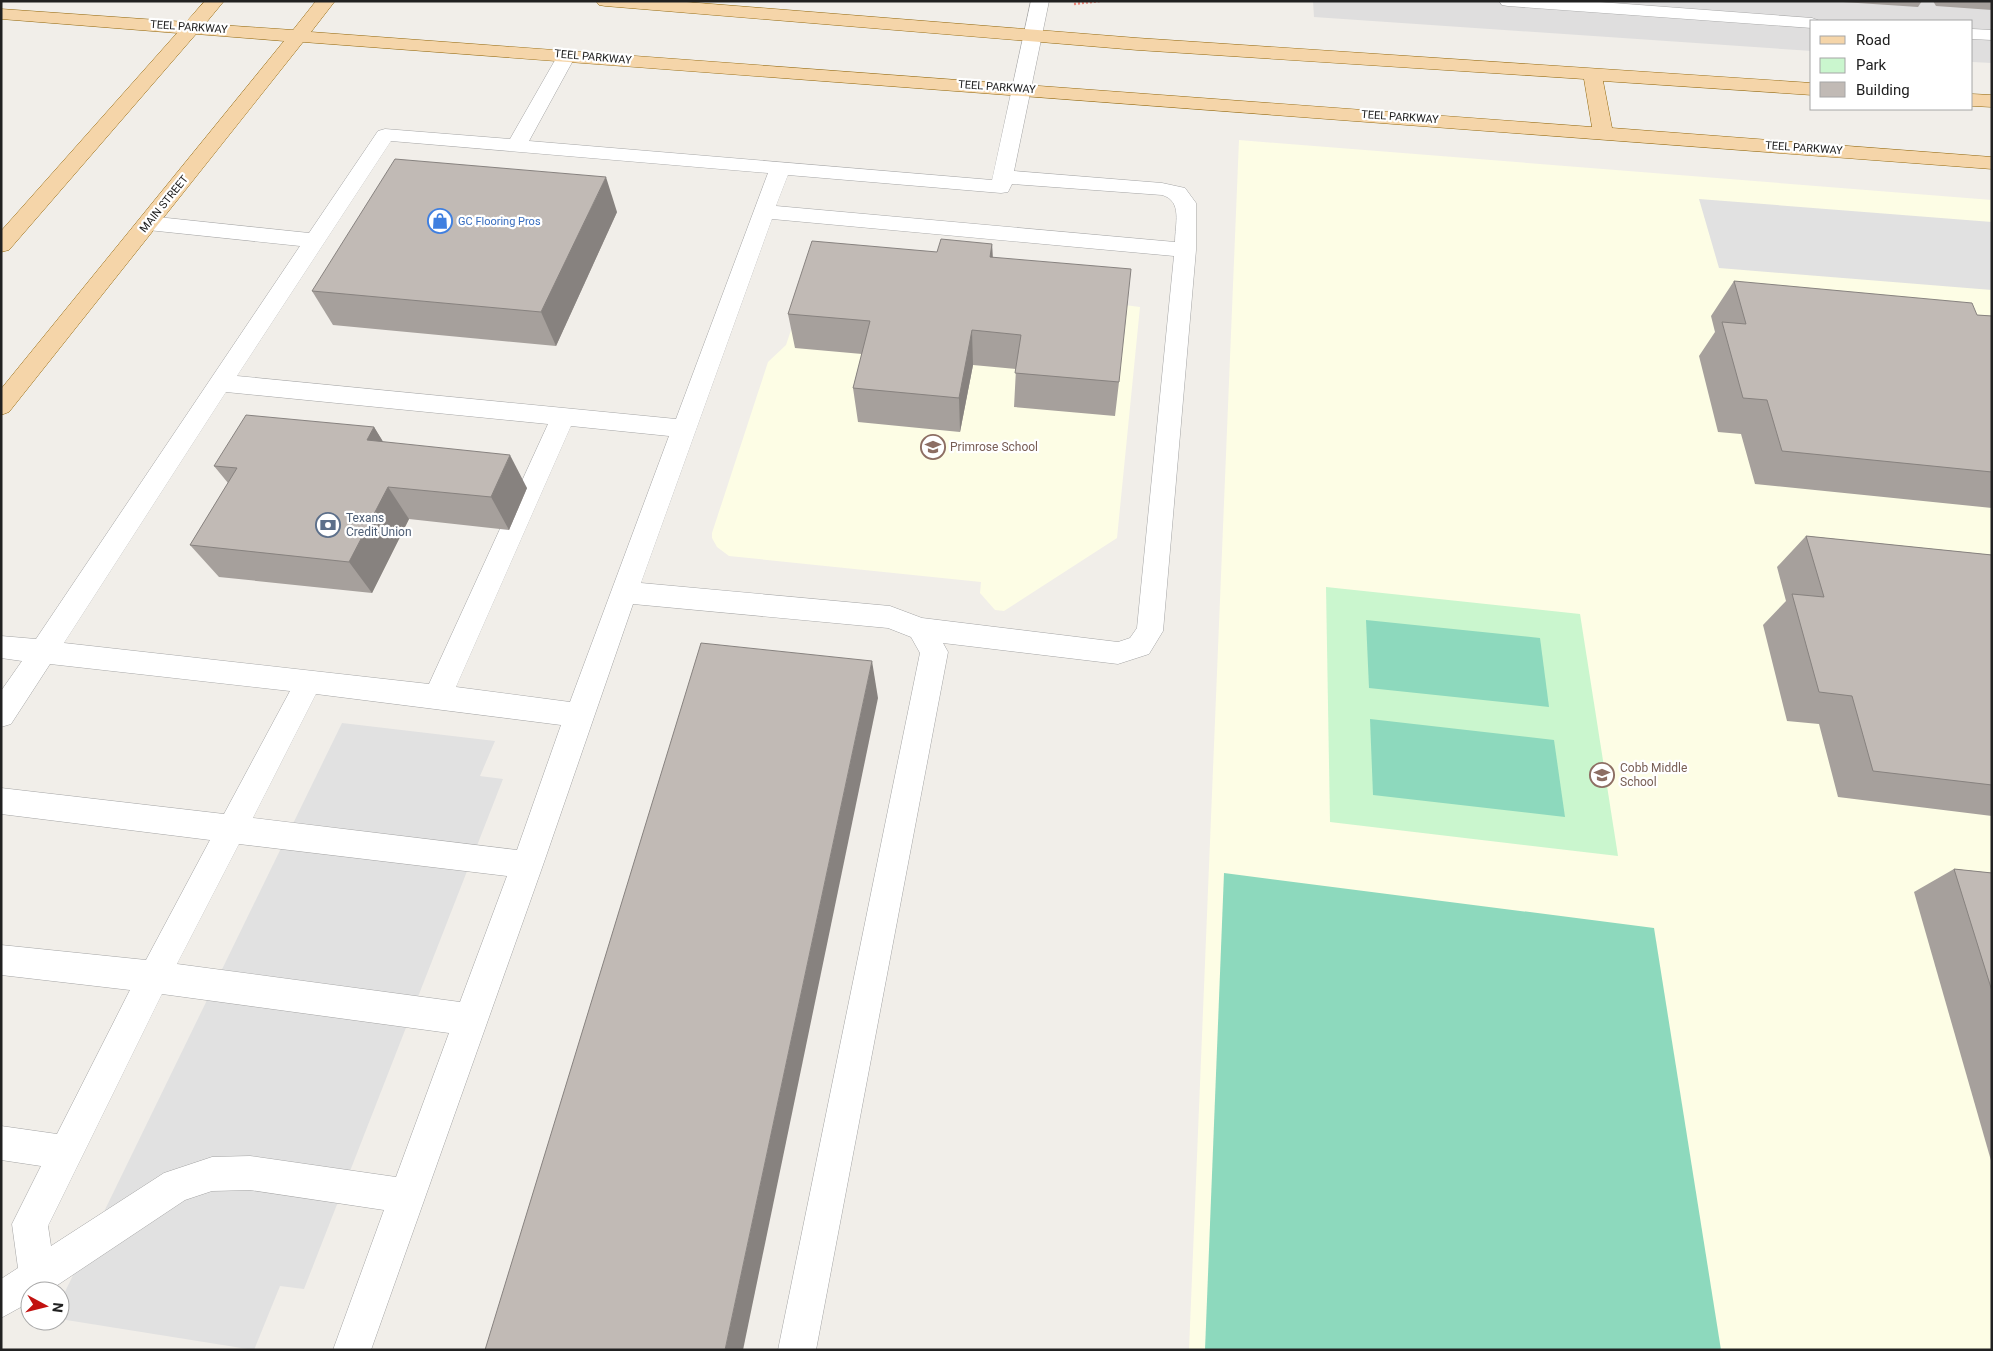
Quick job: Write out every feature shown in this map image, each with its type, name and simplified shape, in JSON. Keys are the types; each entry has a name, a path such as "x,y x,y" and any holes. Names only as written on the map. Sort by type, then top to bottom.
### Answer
{"main road":[{"path":"1,245 215,1"},
{"name":"MAIN STREET","path":"1,406 326,1"},
{"path":"605,1 1032,36 1810,89"},
{"name":"TEEL PARKWAY","path":"1,14 567,54 1992,163"},
{"path":"1592,74 1603,132"},
{"path":"1973,100 1992,101"}],"lane":[{"path":"1,715 385,135 1001,187 1020,89 1040,1"},
{"path":"1508,1 1810,22"},
{"path":"1973,34 1992,35"},
{"path":"516,146 567,54"},
{"path":"352,1350 469,1019 528,864 579,715 780,168"},
{"path":"624,592 890,617 920,629 1118,653 1139,646 1150,631 1185,250 1186,203 1178,193 1162,190 1003,177"},
{"path":"764,212 1185,250"},
{"path":"148,223 314,241"},
{"path":"220,383 684,429"},
{"path":"437,698 563,417"},
{"path":"797,1350 934,652 920,629"},
{"path":"1,647 308,681 579,715"},
{"path":"37,1277 30,1224 154,977 308,681"},
{"path":"1,802 528,864"},
{"path":"1,960 154,977 469,1019"},
{"path":"1,1143 66,1153"},
{"path":"1,1300 176,1185 212,1174 250,1173 407,1196"}],"shaded area":[{"path":"1313,1 1992,1 1992,63 1973,62 1973,20 1810,20 1810,51 1314,17"},
{"name":"Cobb Middle School","path":"1239,140 1992,200 1992,1350 1189,1350"},
{"path":"1699,199 1992,222 1992,290 1719,268"},
{"name":"Primrose School","path":"813,264 1140,307 1117,538 1004,611 995,610 980,593 981,582 729,556 717,547 712,538 712,533 768,362 786,345"},
{"path":"342,723 495,741 480,776 503,779 304,1289 280,1286 254,1350 70,1321 70,1281"}],"green space":[{"path":"1326,587 1580,614 1618,856 1330,822"},
{"path":"1366,620 1540,638 1549,707 1369,688"},
{"path":"1370,719 1554,740 1565,817 1373,795"},
{"path":"1224,873 1654,928 1721,1350 1205,1350"}],"building":[{"path":"395,159 606,177 541,312 312,291"},
{"path":"941,239 992,244 990,257 1131,269 1119,382 1015,373 1021,335 972,330 959,398 853,388 870,321 788,314 812,241 937,252"},
{"path":"1734,281 1972,303 1977,315 1992,316 1992,472 1782,451 1767,400 1743,398 1722,322 1746,324"},
{"path":"246,415 374,427 367,440 510,455 491,497 388,487 349,562 190,545 237,468 214,466"},
{"path":"1806,536 1992,555 1992,785 1873,771 1852,696 1819,692 1792,594 1824,597"},
{"path":"701,643 872,661 725,1350 485,1350"},
{"path":"1954,869 1992,873 1992,991"}],"place":[{"name":"GC Flooring Pros","path":"440,221"},
{"name":"Primrose School","path":"933,447"},
{"name":"Texans Credit Union","path":"328,525"},
{"name":"Cobb Middle School","path":"1602,775"}]}
